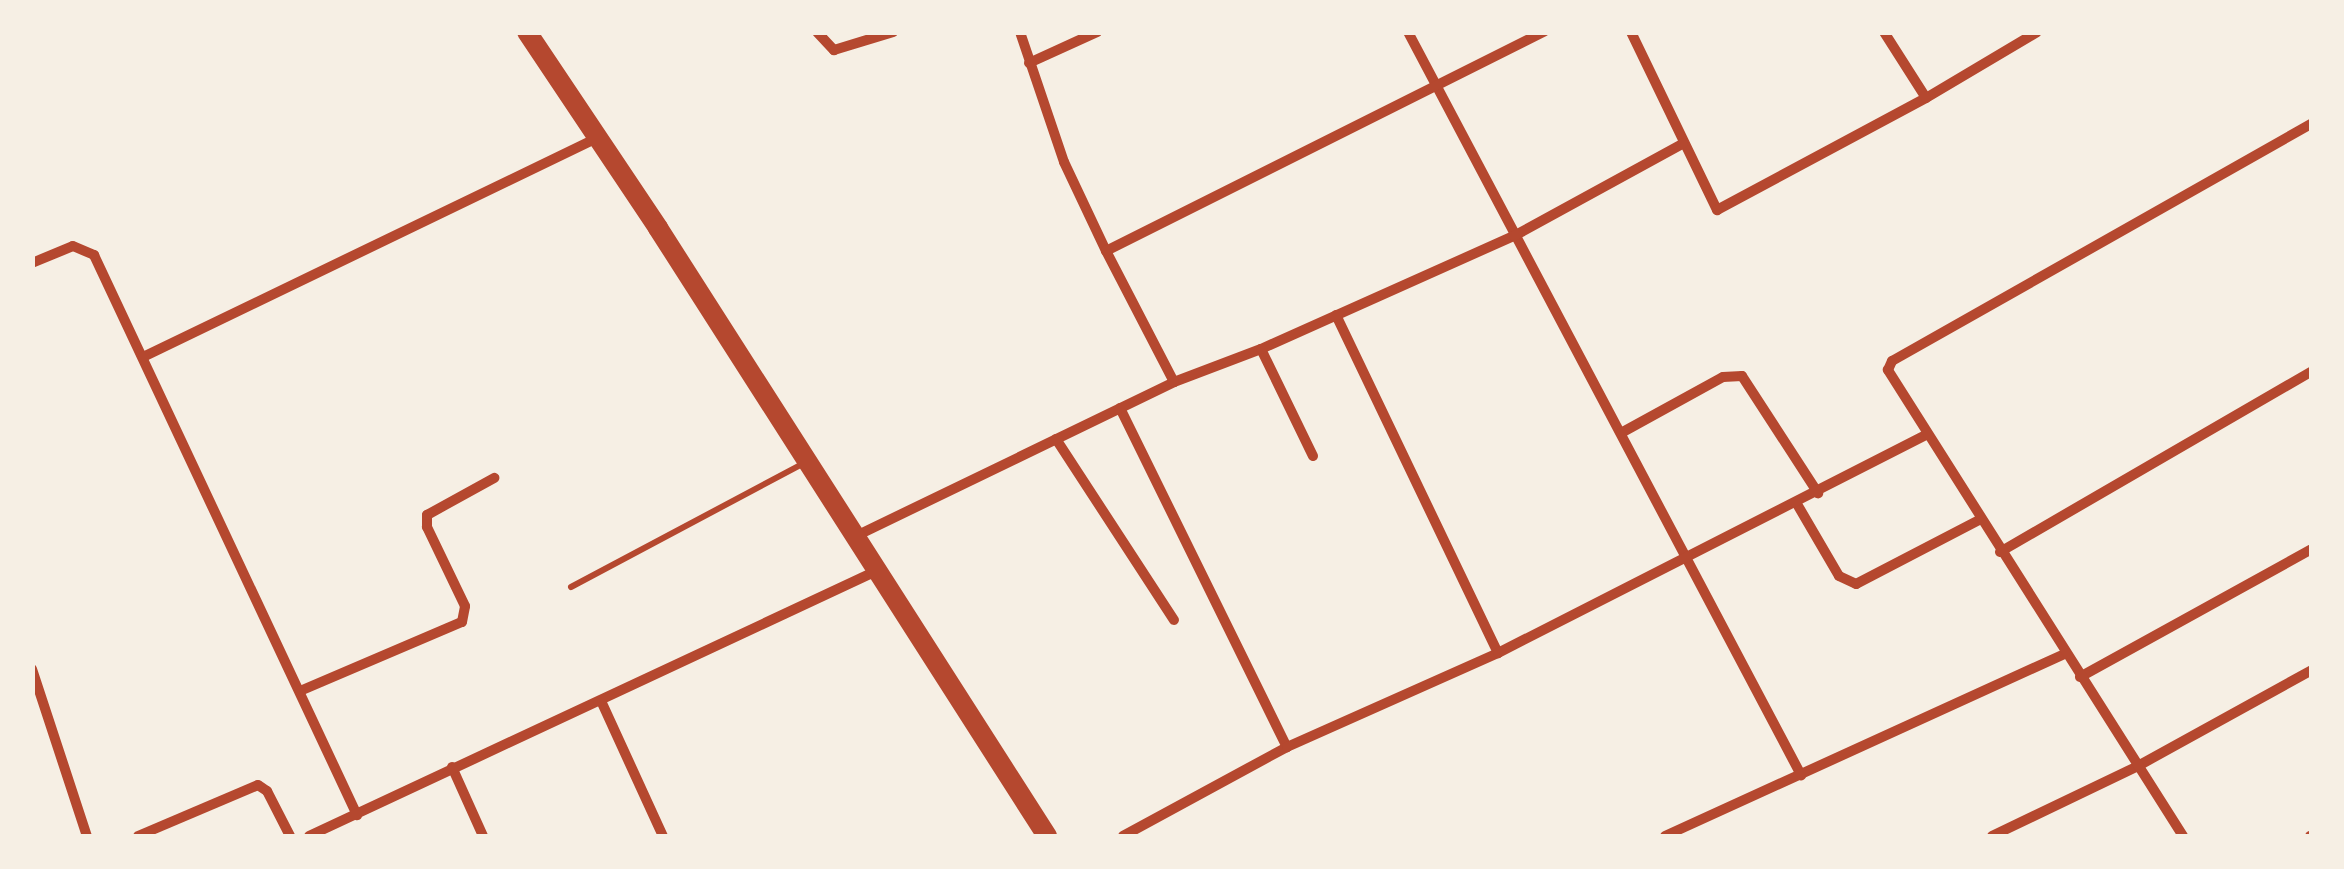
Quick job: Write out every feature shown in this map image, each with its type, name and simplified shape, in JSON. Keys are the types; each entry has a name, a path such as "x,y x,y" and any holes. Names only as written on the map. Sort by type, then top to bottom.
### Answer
{"main road":[{"path":"528,33 1047,836"}],"street":[{"path":"817,32 834,50 893,32"},
{"path":"1020,32 1064,162 1174,382"},
{"path":"1029,63 1098,32"},
{"path":"1408,32 1514,236 1690,557 1801,774"},
{"path":"1106,251 1544,32"},
{"path":"1631,32 1674,114 1682,144 1717,210 1926,98 2037,32"},
{"path":"1884,32 1926,98"},
{"path":"2183,836 1926,435 1890,376 1892,360 2312,123"},
{"path":"144,357 597,138"},
{"path":"855,536 1174,382 1261,349 1514,236 1682,144"},
{"path":"32,263 73,246 94,255 356,814"},
{"path":"1336,316 1498,653"},
{"path":"1261,349 1313,456"},
{"path":"2000,552 2312,370"},
{"path":"1620,432 1723,377 1742,376 1818,493"},
{"path":"1120,408 1287,748"},
{"path":"1123,836 1287,748 1498,653 1926,435"},
{"path":"1056,438 1174,620"},
{"path":"300,691 462,622 464,606 427,527 427,515 494,478"},
{"path":"1797,504 1839,576 1856,584 1979,520"},
{"path":"2080,677 2309,555"},
{"path":"309,836 452,767 602,703 874,572"},
{"path":"1665,836 2066,654"},
{"path":"32,669 87,836"},
{"path":"1992,836 2138,766 2312,670"},
{"path":"602,703 662,836"},
{"path":"452,767 482,836"},
{"path":"138,836 258,785 267,791 290,836"}],"lane":[{"path":"571,588 807,462"}]}
